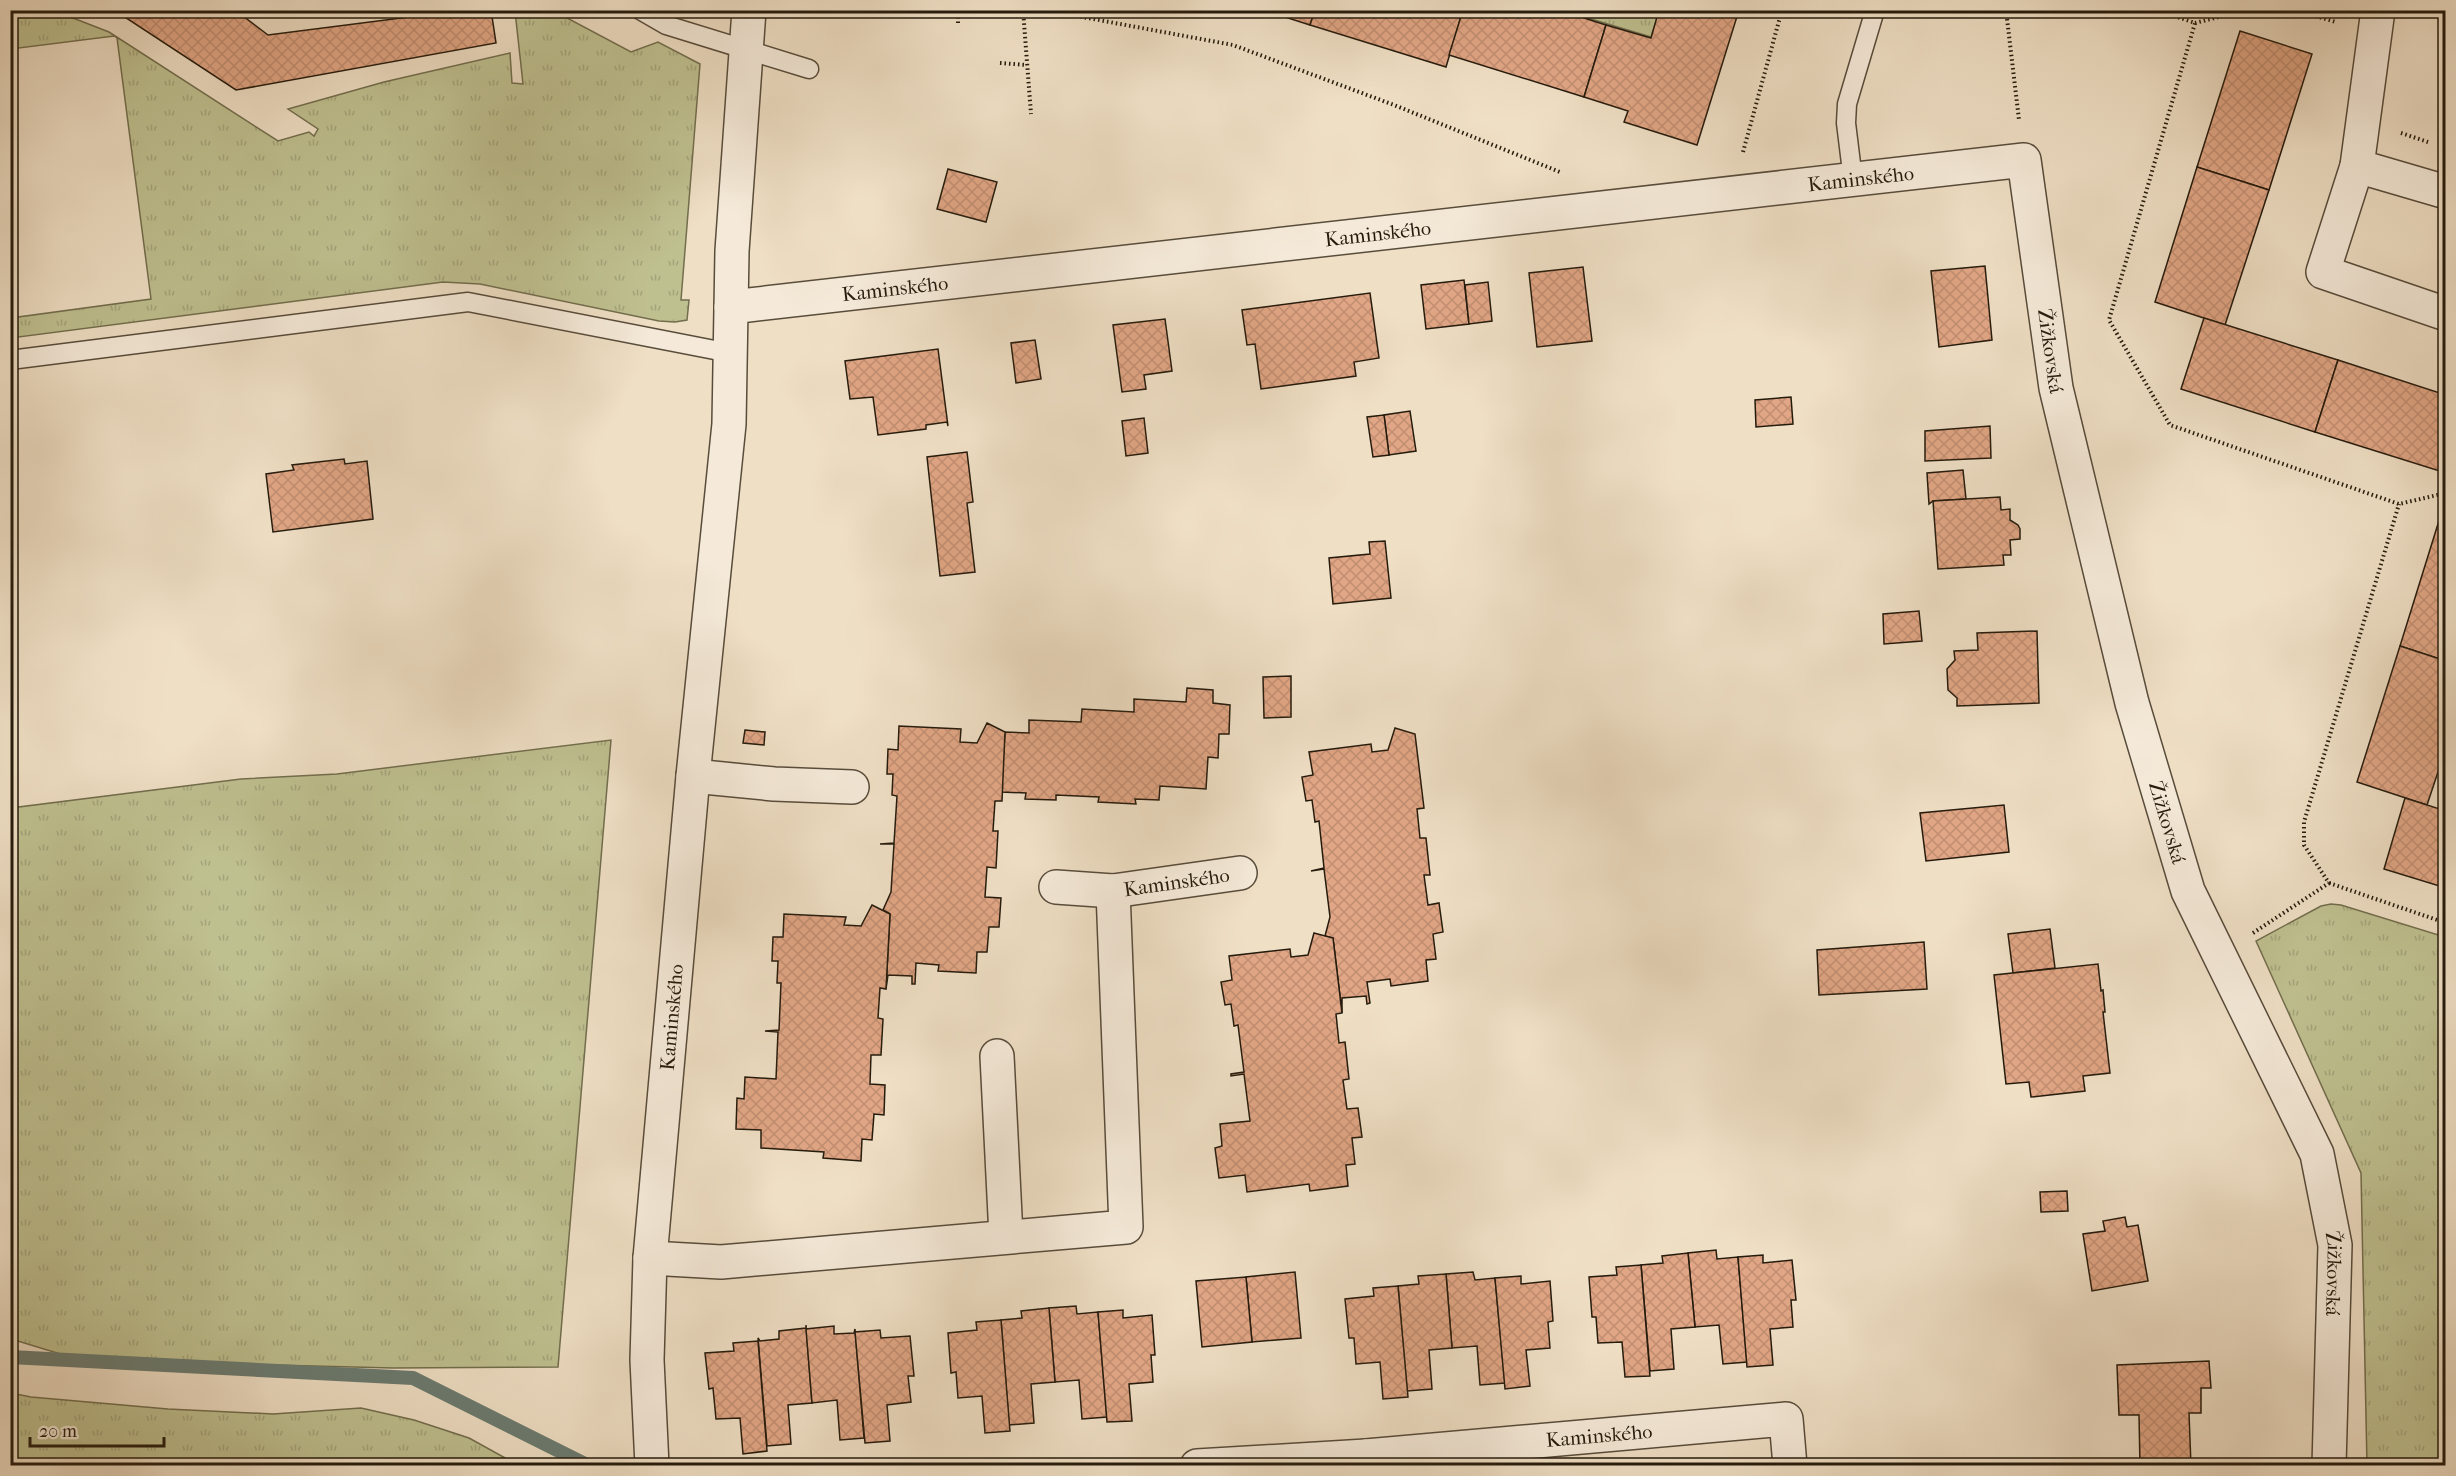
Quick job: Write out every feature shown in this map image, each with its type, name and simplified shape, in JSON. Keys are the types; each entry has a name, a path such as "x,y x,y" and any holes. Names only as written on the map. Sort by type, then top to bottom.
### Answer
{"street":[{"name":"Kaminského","path":"652,1466 647,1360 650,1258 693,776 729,424 735,194 749,10"},
{"path":"2378,10 2357,166 2323,272 2445,314"},
{"name":"Kaminského","path":"731,307 2024,160"},
{"name":"Žižkovská","path":"2024,160 2056,388 2132,704 2188,891 2317,1154 2335,1245 2329,1466"},
{"path":"2357,166 2445,192"},
{"path":"693,776 774,784 852,787"},
{"name":"Kaminského","path":"1056,887 1113,891 1240,873"},
{"name":"Kaminského","path":"650,1258 720,1262 1126,1227 1113,891"},
{"path":"997,1056 1006,1236"},
{"name":"Kaminského","path":"1197,1466 1366,1461 1786,1419 1790,1466"}],"lane":[{"path":"640,10 666,26 809,69"},
{"path":"1853,180 1846,123 1847,104 1875,10"},
{"path":"10,360 468,302 730,353"}],"path":[{"path":"958,10 958,23"},
{"path":"1023,10 1031,114"},
{"path":"1045,10 1233,45 1394,105 1565,174"},
{"path":"1732,193 1782,10"},
{"path":"2006,10 2024,160"},
{"path":"2157,10 2195,23 2247,10"},
{"path":"2195,23 2109,320 2170,425 2399,504 2445,493"},
{"path":"1000,63 1027,65"},
{"path":"2399,504 2304,822 2304,845 2329,883 2445,923"},
{"path":"2219,955 2329,883"}],"green space":[{"path":"11,10 55,11 109,32 278,141 309,132 314,136 318,129 288,109 384,82 510,53 512,83 523,84 515,11 554,11 631,52 658,42 700,64 681,300 689,300 687,320 659,321 480,284 443,282 11,338 11,318 151,299 117,38 114,36 11,49"},
{"path":"1653,10 1659,12 1651,37 1564,11"},
{"path":"611,740 558,1367 393,1368 80,1360 11,1339 11,808 241,779 337,774"},
{"path":"2341,905 2445,937 2445,1465 2367,1465 2361,1173 2256,941 2321,906"},
{"path":"11,1393 31,1397 168,1409 273,1414 361,1408 414,1420 469,1438 518,1465 11,1465"}],"building":[{"path":"114,10 235,10 268,35 464,10 491,10 496,43 236,90"},
{"path":"1263,10 1315,10 1310,25"},
{"path":"1315,10 1463,10 1446,67 1310,25"},
{"path":"1463,10 1559,10 1606,25 1584,97 1449,55"},
{"path":"1659,10 1739,10 1697,145 1624,122 1628,111 1584,97 1606,25 1651,38"},
{"path":"2240,31 2312,54 2269,190 2197,167"},
{"path":"2197,167 2269,190 2225,325 2155,302"},
{"path":"948,169 997,182 986,222 937,209"},
{"path":"1985,266 1992,340 1939,347 1931,271"},
{"path":"1583,267 1592,341 1537,347 1529,273"},
{"path":"1464,280 1469,324 1426,329 1421,285"},
{"path":"1488,282 1492,321 1469,324 1465,285"},
{"path":"1370,293 1379,358 1354,362 1356,376 1261,389 1255,344 1247,345 1242,310"},
{"path":"2204,318 2338,360 2315,432 2181,389"},
{"path":"1165,319 1172,371 1144,375 1146,389 1122,392 1113,325"},
{"path":"1035,340 1041,379 1016,383 1011,343"},
{"path":"938,349 948,426 947,422 926,425 926,429 878,435 873,397 850,399 845,361"},
{"path":"2338,360 2446,395 2446,473 2315,432"},
{"path":"1791,397 1793,424 1756,427 1755,400"},
{"path":"1410,411 1416,451 1389,455 1384,415"},
{"path":"1384,415 1389,455 1373,457 1367,417"},
{"path":"1144,418 1148,453 1126,456 1122,421"},
{"path":"1990,426 1991,458 1925,461 1925,431"},
{"path":"967,452 973,502 967,503 975,572 940,576 927,457"},
{"path":"344,459 345,464 367,461 373,519 273,532 266,474 294,470 292,465"},
{"path":"1963,470 1966,499 1933,501 1929,504 1927,473"},
{"path":"2000,497 2001,510 2010,509 2010,520 2020,529 2020,539 2010,540 2011,555 2003,555 2004,565 1938,569 1933,501"},
{"path":"2442,511 2446,512 2446,661 2400,646"},
{"path":"1385,541 1391,598 1333,604 1329,558 1370,554 1369,542"},
{"path":"1919,611 1922,641 1884,644 1883,614"},
{"path":"2037,631 2039,703 1957,706 1957,698 1948,690 1947,669 1955,660 1954,651 1978,650 1977,633"},
{"path":"2400,646 2446,661 2446,748 2427,805 2357,782"},
{"path":"1291,676 1291,717 1264,718 1263,677"},
{"path":"1187,688 1213,690 1213,703 1230,705 1229,734 1219,734 1218,758 1208,757 1206,789 1160,786 1159,800 1135,799 1136,804 1098,802 1099,797 1056,795 1056,800 1025,799 1026,793 1001,792 1005,732 1029,733 1029,720 1081,722 1082,709 1134,712 1134,699 1186,702"},
{"path":"987,723 1005,732 1002,801 995,801 993,831 998,831 996,868 987,867 985,897 1001,898 999,927 989,927 987,952 977,952 976,973 938,971 939,965 916,963 915,984 912,984 912,976 888,975 886,989 890,914 883,910 891,892 894,844 880,844 894,843 897,796 892,795 893,774 887,774 888,749 898,750 899,726 961,729 960,742 977,743"},
{"path":"1395,728 1415,734 1424,808 1417,809 1420,838 1426,838 1430,875 1424,875 1428,905 1439,903 1443,932 1433,934 1436,959 1426,960 1428,981 1391,986 1390,979 1367,982 1370,1003 1367,1004 1366,996 1342,998 1342,1013 1333,938 1325,936 1330,917 1324,869 1311,871 1324,868 1319,821 1315,822 1312,800 1306,801 1302,777 1313,775 1309,752 1371,744 1372,752 1388,750"},
{"path":"745,730 765,732 764,745 743,743"},
{"path":"2405,798 2446,811 2446,888 2384,869"},
{"path":"2004,805 2009,852 1926,861 1920,813"},
{"path":"872,905 890,914 886,989 880,988 878,1018 883,1019 881,1055 871,1055 870,1084 885,1085 884,1115 874,1114 872,1140 862,1139 861,1161 823,1158 824,1152 761,1148 761,1130 736,1129 737,1098 744,1099 745,1077 776,1079 778,1032 765,1031 779,1030 781,983 777,983 778,961 772,961 773,937 783,937 784,914 846,917 844,925 861,926"},
{"path":"2050,929 2055,968 2013,973 2008,934"},
{"path":"1314,933 1333,938 1342,1013 1336,1014 1339,1043 1345,1042 1349,1079 1343,1080 1347,1109 1358,1108 1362,1137 1352,1138 1355,1164 1346,1165 1348,1186 1310,1191 1309,1184 1247,1192 1245,1175 1219,1178 1215,1148 1222,1146 1220,1124 1250,1121 1244,1074 1231,1076 1231,1074 1244,1072 1238,1025 1234,1026 1231,1004 1225,1005 1221,982 1232,980 1229,956 1290,949 1291,957 1308,955"},
{"path":"1924,942 1927,989 1819,995 1817,950"},
{"path":"2098,964 2101,991 2103,990 2105,1012 2103,1012 2110,1073 2083,1076 2085,1091 2031,1097 2029,1082 2006,1084 1994,975"},
{"path":"2067,1191 2068,1211 2041,1212 2040,1192"},
{"path":"2125,1217 2127,1227 2138,1225 2148,1281 2092,1291 2083,1234 2105,1231 2103,1221"},
{"path":"1716,1250 1717,1259 1738,1257 1747,1362 1723,1364 1719,1325 1695,1327 1688,1253"},
{"path":"1688,1253 1695,1327 1671,1329 1674,1369 1650,1371 1641,1265 1663,1263 1662,1256"},
{"path":"1763,1255 1763,1263 1792,1260 1796,1300 1791,1300 1793,1327 1770,1329 1773,1365 1747,1367 1738,1257"},
{"path":"1641,1265 1650,1376 1625,1377 1622,1342 1598,1343 1596,1317 1592,1317 1589,1277 1617,1275 1616,1267"},
{"path":"1295,1272 1301,1338 1252,1342 1246,1277"},
{"path":"1473,1272 1475,1280 1495,1278 1505,1383 1480,1385 1477,1346 1452,1348 1446,1274"},
{"path":"1446,1274 1452,1348 1429,1350 1432,1389 1407,1391 1398,1286 1419,1284 1418,1276"},
{"path":"1521,1276 1521,1284 1550,1281 1553,1321 1548,1322 1550,1348 1526,1350 1530,1386 1505,1389 1495,1278"},
{"path":"1246,1277 1252,1342 1202,1347 1196,1281"},
{"path":"1398,1286 1408,1397 1383,1399 1380,1362 1356,1364 1354,1338 1349,1338 1345,1299 1374,1296 1373,1288"},
{"path":"1076,1306 1077,1314 1098,1312 1107,1417 1082,1419 1079,1380 1055,1382 1049,1308"},
{"path":"1049,1308 1055,1382 1031,1384 1034,1423 1009,1425 1001,1320 1022,1318 1021,1311"},
{"path":"1123,1310 1123,1318 1152,1315 1155,1355 1151,1355 1153,1382 1129,1384 1132,1421 1107,1422 1098,1312"},
{"path":"1001,1320 1010,1431 985,1433 982,1396 958,1398 956,1372 951,1373 948,1333 977,1330 976,1322"},
{"path":"806,1325 812,1403 788,1405 791,1444 767,1446 758,1338 760,1341 779,1339 779,1331 806,1328"},
{"path":"834,1326 834,1334 854,1333 855,1329 864,1438 840,1440 837,1400 812,1403 806,1329"},
{"path":"880,1330 881,1338 910,1336 914,1376 908,1376 911,1402 887,1405 890,1441 865,1443 855,1332"},
{"path":"758,1341 767,1451 743,1454 740,1418 716,1419 713,1388 709,1389 705,1353 734,1351 733,1343"},
{"path":"2209,1361 2211,1388 2201,1388 2201,1413 2189,1413 2191,1466 2140,1466 2139,1415 2119,1415 2117,1365"},
{"path":"1684,1463 1685,1466 1649,1466"}],"waterway":[{"path":"10,1357 413,1378 589,1466"}]}
